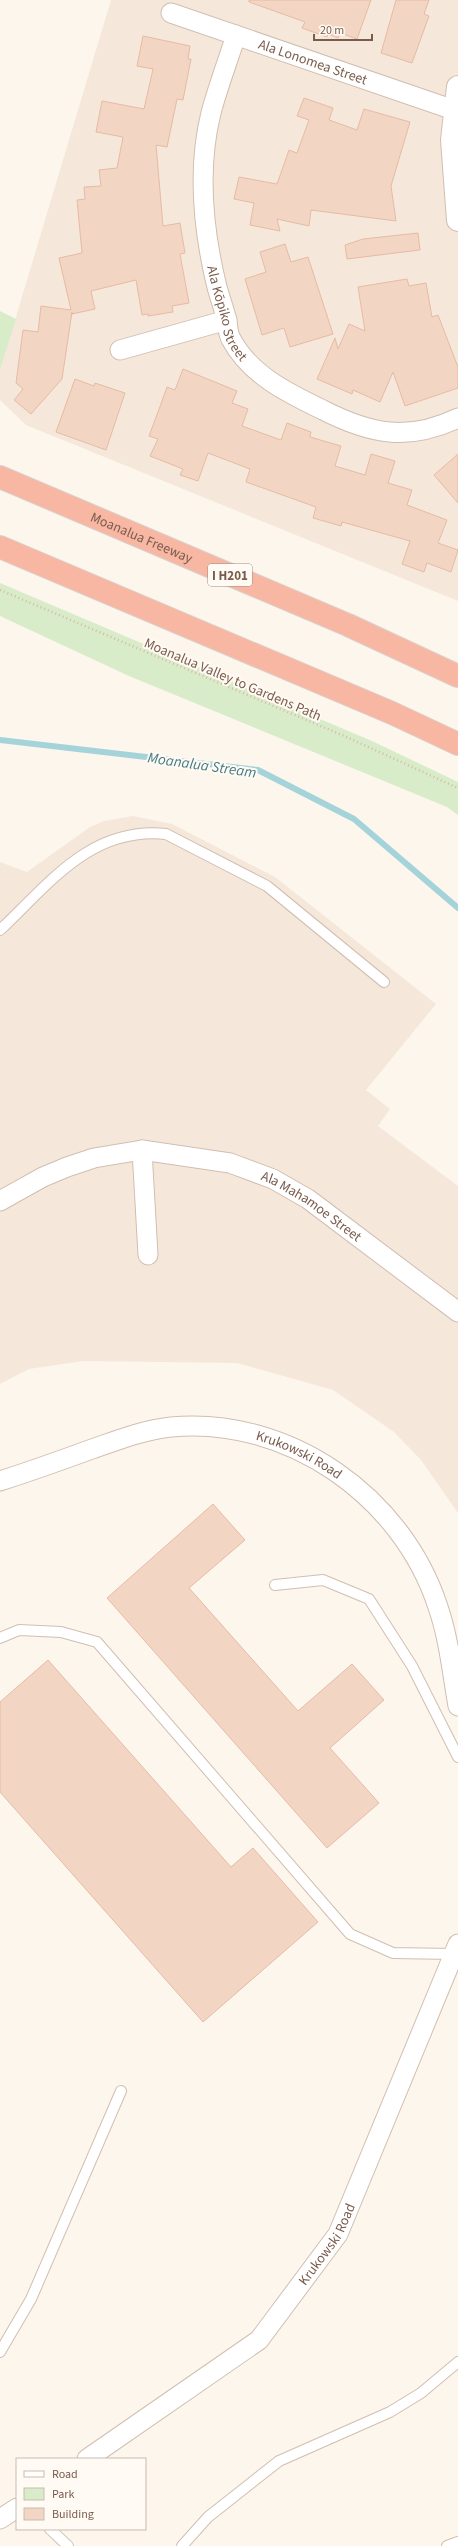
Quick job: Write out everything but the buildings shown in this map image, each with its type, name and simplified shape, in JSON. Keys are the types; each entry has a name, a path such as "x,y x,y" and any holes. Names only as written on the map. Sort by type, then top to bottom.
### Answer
{"highway":[{"name":"Moanalua Freeway","path":"0,477 348,625 458,676"},
{"path":"0,547 385,710 458,744"}],"street":[{"name":"Ala Lonomea Street","path":"171,13 454,110"},
{"name":"Ala Kōpiko Street","path":"236,35 211,113 203,166 205,221 209,252 227,320 230,338 249,362 269,381 284,391 355,425 402,434 440,427 458,418"},
{"path":"458,87 454,110 453,174 458,220"},
{"path":"120,350 227,320"},
{"path":"142,1150 148,1254"},
{"name":"Ala Mahamoe Street","path":"0,1201 37,1180 67,1167 94,1158 142,1150 230,1163 253,1170 294,1190 458,1312"},
{"name":"Krukowski Road","path":"0,1482 143,1432 170,1427 199,1426 230,1429 266,1436 296,1448 318,1460 358,1490 388,1519 420,1564 438,1606 452,1660 458,1706"},
{"name":"Krukowski Road","path":"88,2458 259,2340 338,2234 456,1949"},
{"path":"0,2519 16,2509"}],"lane":[{"path":"0,930 86,850 119,837 152,833 166,834 267,886 384,982"},
{"path":"275,1585 324,1580 369,1599 412,1666 458,1758"},
{"path":"0,1638 20,1630 48,1631 62,1632 97,1642 350,1934 394,1953 456,1949"},
{"path":"0,2352 31,2299 121,2091"},
{"path":"182,2546 208,2517 279,2461 390,2412 421,2393 458,2362"},
{"path":"51,2530 68,2546"},
{"path":"447,2546 458,2542"}],"path":[{"name":"Moanalua Valley to Gardens Path","path":"0,590 342,735 458,788"}],"shaded area":[{"path":"111,0 458,0 458,601 26,425 0,400 0,370"},
{"path":"133,816 172,824 275,877 436,1004 366,1090 390,1109 378,1126 458,1186 458,1513 421,1460 394,1432 333,1390 237,1363 83,1361 29,1369 0,1384 0,862 27,872 90,827 104,821"}],"green space":[{"path":"0,311 16,319 0,370"},
{"path":"0,583 372,741 458,782 458,815 447,807 129,676 0,616"}],"waterway":[{"name":"Moanalua Stream","path":"0,740 258,770 354,819 458,908"}]}
